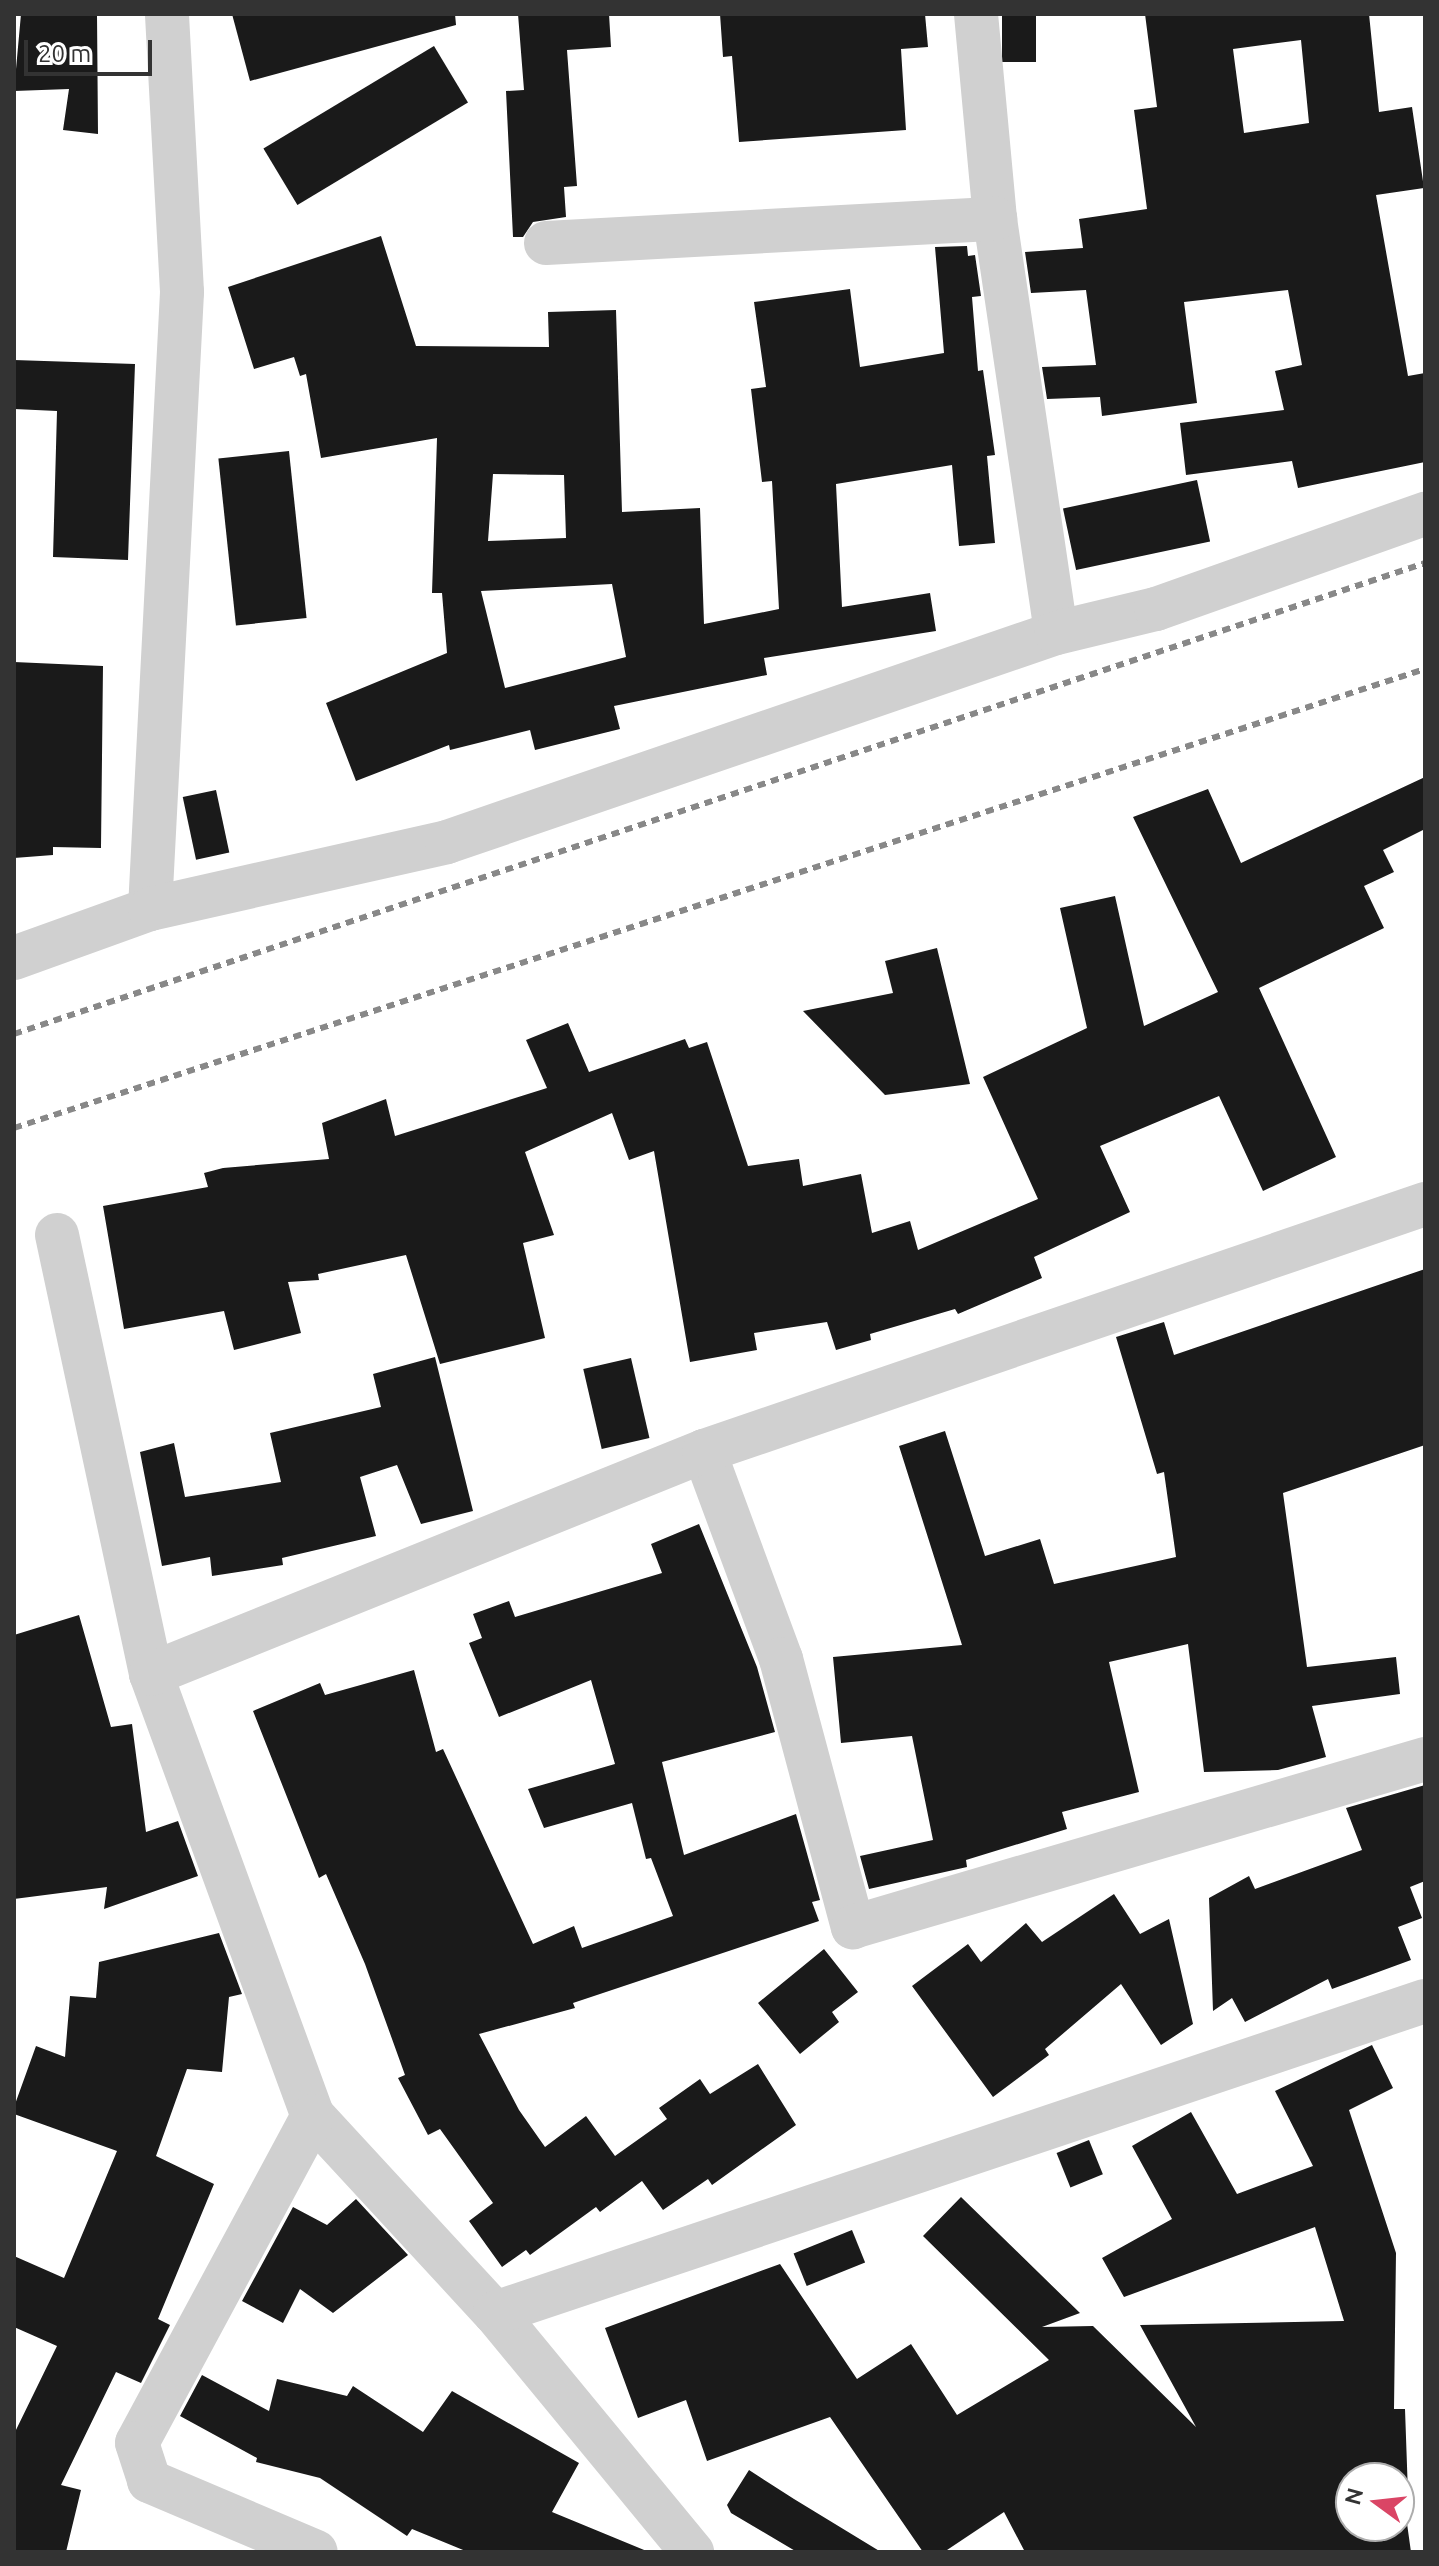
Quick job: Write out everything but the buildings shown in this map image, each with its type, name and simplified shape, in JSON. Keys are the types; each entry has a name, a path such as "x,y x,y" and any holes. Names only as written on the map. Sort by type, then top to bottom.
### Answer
{"street":[{"path":"150,909 182,292 167,14"},
{"path":"976,14 995,219 1056,633"},
{"path":"546,243 995,219"},
{"path":"14,958 150,909 447,842 1056,633 1156,609 1425,514"},
{"path":"151,1674 704,1451 1425,1204"},
{"path":"57,1235 151,1674 313,2116 495,2313 692,2552"},
{"path":"704,1451 781,1659 853,1927 1425,1759"},
{"path":"495,2313 1425,2001"},
{"path":"313,2116 137,2443 149,2481 316,2552"}],"railway":[{"path":"14,1034 1425,563"},
{"path":"14,1128 1425,669"}]}
